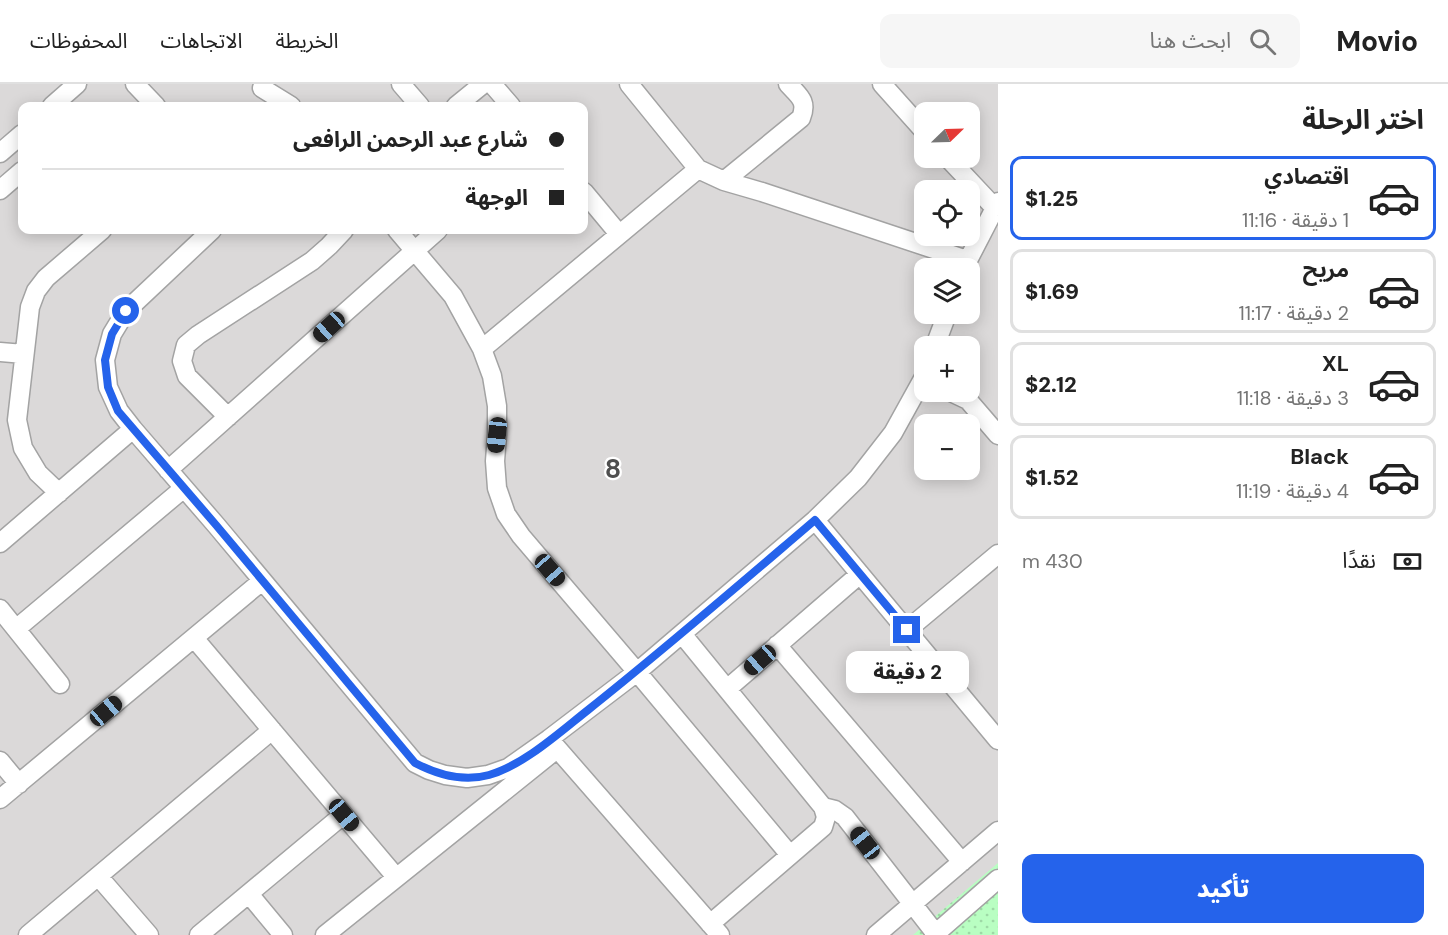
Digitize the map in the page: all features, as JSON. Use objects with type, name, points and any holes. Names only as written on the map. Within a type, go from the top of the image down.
[{"type":"street","points":[[57,102],[77,84]]},
{"type":"street","points":[[135,84],[152,102]]},
{"type":"street","points":[[401,84],[417,102]]},
{"type":"street","points":[[461,102],[483,84]]},
{"type":"street","points":[[492,84],[508,102]]},
{"type":"street","points":[[629,84],[698,168],[724,181],[762,192],[949,258]]},
{"type":"street","points":[[724,181],[801,118],[804,104],[788,84]]},
{"type":"street","points":[[882,84],[914,120]]},
{"type":"street","points":[[260,86],[263,102]]},
{"type":"street","points":[[260,86],[285,102]]},
{"type":"street","points":[[0,153],[18,137]]},
{"type":"street","points":[[482,349],[698,168]]},
{"type":"street","points":[[958,168],[996,205],[969,258]]},
{"type":"street","points":[[0,190],[18,174]]},
{"type":"street","points":[[588,197],[619,234]]},
{"type":"street","points":[[59,493],[38,473],[23,448],[17,420],[30,307],[36,291],[46,278],[97,234]]},
{"type":"street","points":[[208,234],[126,311],[112,334],[105,360],[108,387],[118,411],[415,763],[445,776],[467,778],[488,775],[508,768],[553,744]]},
{"type":"street","points":[[228,417],[187,376],[182,361],[186,345],[312,261],[340,234]]},
{"type":"street","points":[[400,234],[453,296],[482,349],[492,376],[497,406],[495,461],[497,488],[506,514],[521,536],[790,855]]},
{"type":"street","points":[[168,470],[433,234]]},
{"type":"street","points":[[0,352],[24,354]]},
{"type":"street","points":[[325,935],[815,520],[858,478],[893,433],[914,396]]},
{"type":"street","points":[[970,402],[998,435]]},
{"type":"street","points":[[0,543],[133,429]]},
{"type":"street","points":[[16,629],[184,488]]},
{"type":"street","points":[[815,520],[907,630],[994,728]]},
{"type":"street","points":[[907,630],[998,554]]},
{"type":"street","points":[[727,689],[860,574]]},
{"type":"street","points":[[0,799],[262,581]]},
{"type":"street","points":[[0,609],[60,684]]},
{"type":"street","points":[[553,744],[715,929],[790,855],[823,827],[826,817],[823,807],[682,634]]},
{"type":"street","points":[[194,638],[396,877]]},
{"type":"street","points":[[777,645],[962,862]]},
{"type":"street","points":[[28,935],[272,730]]},
{"type":"street","points":[[0,761],[19,784]]},
{"type":"street","points":[[823,807],[835,810],[845,817],[935,934],[998,879]]},
{"type":"street","points":[[199,935],[344,815]]},
{"type":"street","points":[[876,935],[998,831]]},
{"type":"street","points":[[98,876],[149,935]]},
{"type":"street","points":[[249,894],[283,935]]},
{"type":"shaded area","points":[[0,84],[998,84],[998,935],[0,935]]},
{"type":"green space","points":[[998,863],[998,935],[913,935]]},
{"type":"district","name":"8","points":[[613,469]]},
{"type":"route","points":[[126,311],[112,334],[105,360],[108,387],[118,411],[415,763],[429,770],[445,776],[467,778],[488,775],[508,768],[529,755],[637,672],[815,520],[907,630]]}]
